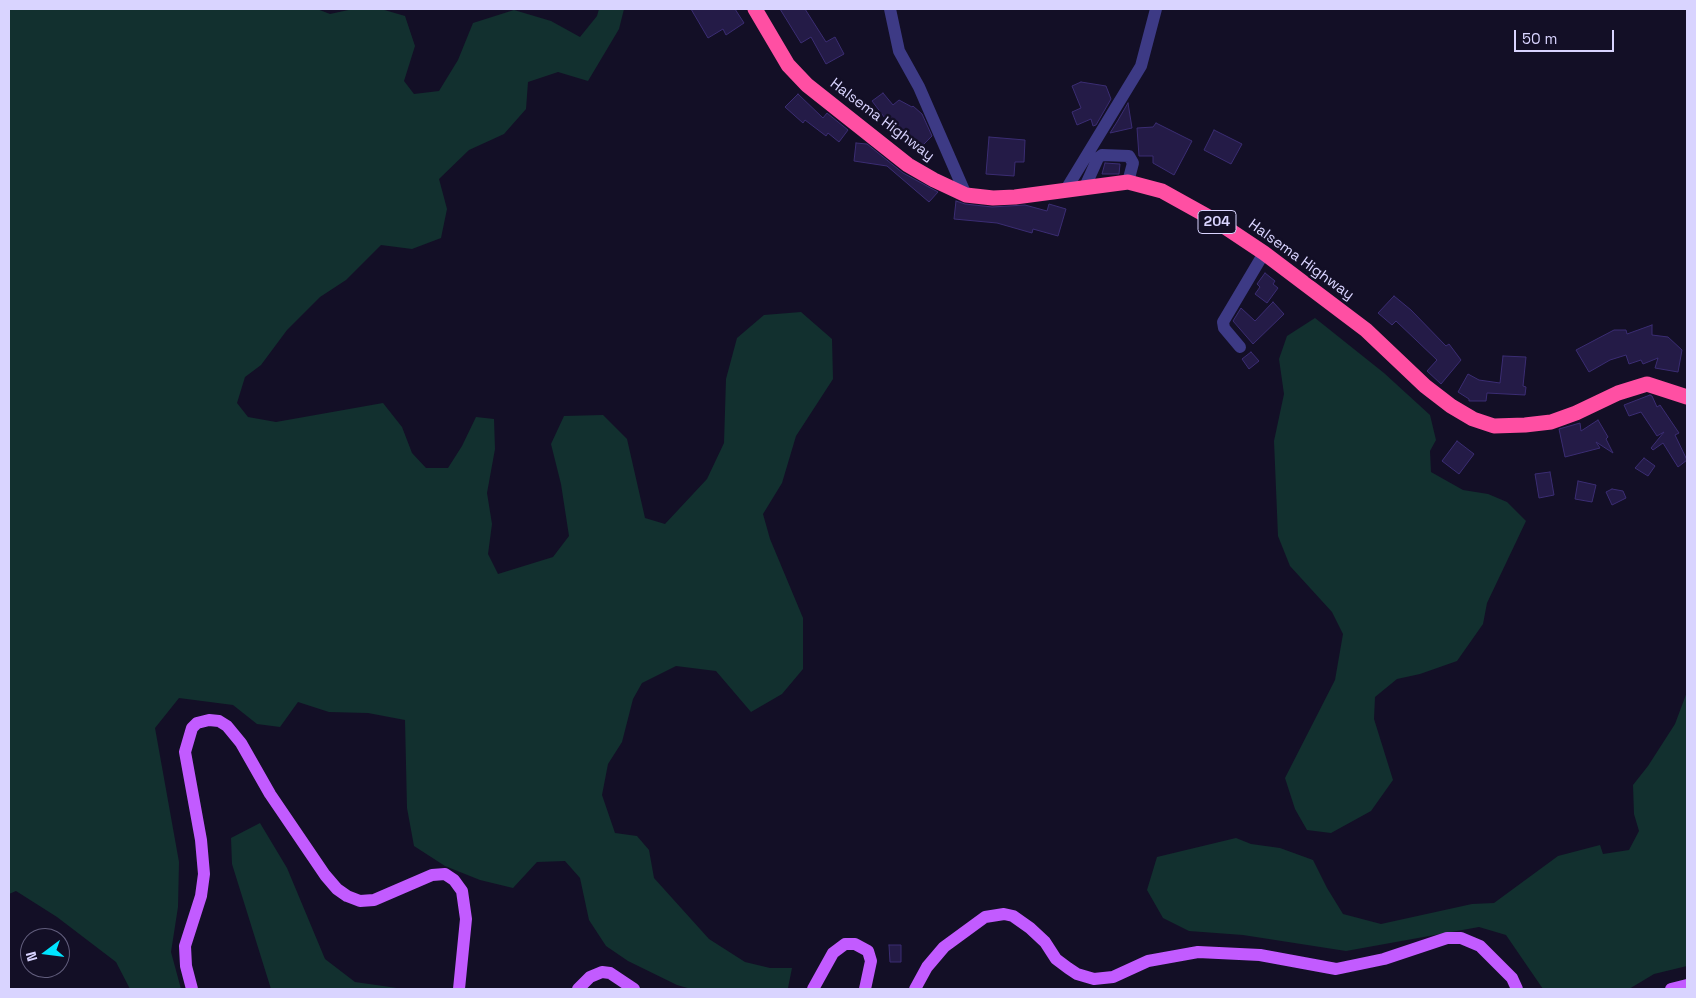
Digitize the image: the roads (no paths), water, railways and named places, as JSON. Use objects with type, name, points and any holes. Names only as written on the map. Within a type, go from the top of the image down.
[{"type":"highway","name":"Halsema Highway","points":[[755,9],[788,65],[807,85],[908,165],[934,180],[966,195],[993,198],[1065,191],[1128,182],[1162,191],[1216,221],[1264,253],[1366,330],[1425,386],[1451,406],[1473,419],[1494,426],[1551,422],[1576,413],[1618,393],[1647,384],[1687,397]]},
{"type":"main road","points":[[192,989],[186,966],[185,946],[201,896],[204,874],[201,840],[185,752],[192,728],[197,723],[209,720],[219,721],[227,726],[241,743],[270,794],[337,890],[360,901],[374,900],[432,875],[445,874],[454,880],[462,891],[466,918],[459,989]]},
{"type":"main road","points":[[915,989],[927,967],[944,947],[985,917],[1004,914],[1013,916],[1030,928],[1045,942],[1056,959],[1068,968],[1077,974],[1094,979],[1113,977],[1148,961],[1198,952],[1260,955],[1336,969],[1384,959],[1447,938],[1461,938],[1480,946],[1512,978],[1517,989]]},
{"type":"main road","points":[[813,989],[833,953],[845,944],[854,944],[868,952],[871,960],[865,989]]},
{"type":"main road","points":[[578,989],[596,972],[602,972],[610,973],[634,989]]},
{"type":"main road","points":[[1672,989],[1687,986]]},
{"type":"street","points":[[890,9],[899,51],[919,87],[966,195]]},
{"type":"street","points":[[1065,191],[1141,66],[1156,9]]},
{"type":"street","points":[[1084,188],[1098,158],[1102,155],[1130,156],[1132,163],[1128,182]]},
{"type":"street","points":[[1240,347],[1224,328],[1223,322],[1264,253]]}]
